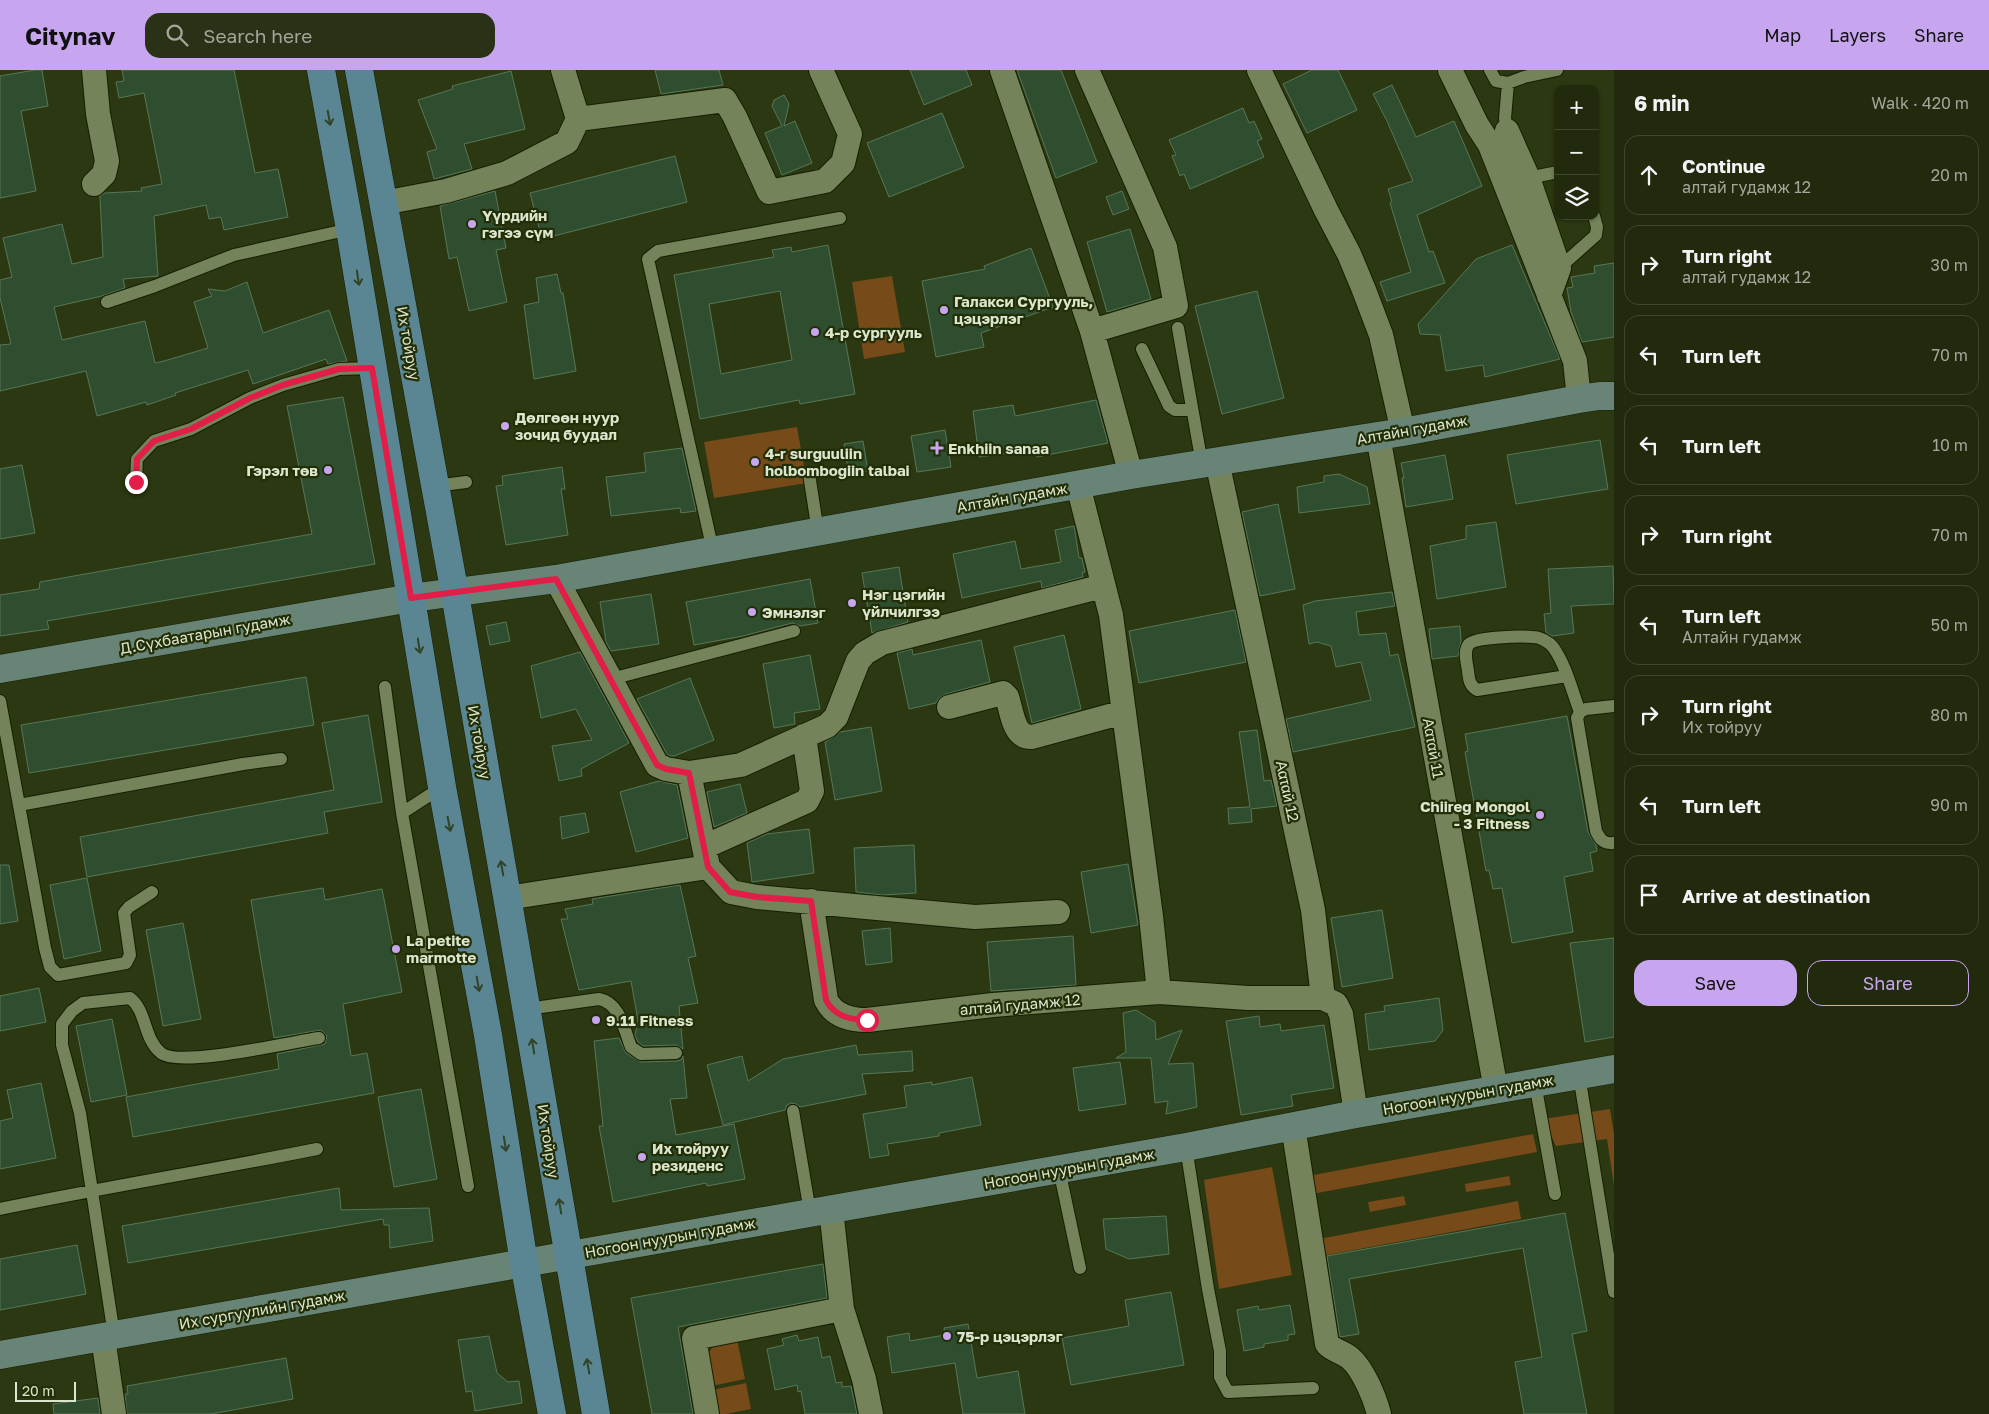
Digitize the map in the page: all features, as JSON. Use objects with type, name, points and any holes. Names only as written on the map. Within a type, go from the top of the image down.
[{"type":"main road","points":[[321,70],[350,229],[442,787],[486,1026],[524,1263],[552,1414]]},
{"type":"main road","name":"Их тойруу","points":[[359,70],[455,594],[596,1414]]},
{"type":"main road","name":"Алтайн гудамж","points":[[411,598],[455,594],[556,579],[1131,475],[1390,434],[1579,399],[1614,396]]},
{"type":"main road","name":"Д.Сүхбаатарын гудамж","points":[[0,669],[411,598]]},
{"type":"main road","name":"Ногоон нуурын гудамж","points":[[524,1263],[1059,1170],[1356,1114],[1614,1069]]},
{"type":"main road","name":"Их сургуулийн гудамж","points":[[0,1355],[524,1263]]},
{"type":"street","points":[[94,70],[98,114],[107,161],[104,174],[94,184]]},
{"type":"street","points":[[383,203],[446,191],[506,173],[567,142],[578,119],[563,70]]},
{"type":"street","points":[[578,119],[725,100],[735,117],[769,192],[825,181],[843,163],[850,134],[821,70]]},
{"type":"street","points":[[1002,70],[1092,331],[1131,475]]},
{"type":"street","points":[[1087,70],[1165,247],[1176,306],[1092,331]]},
{"type":"street","name":"Ααταй 11","points":[[1259,70],[1349,254],[1381,335],[1390,434],[1496,1090]]},
{"type":"street","points":[[1450,70],[1477,125],[1499,138],[1528,178],[1559,268],[1550,296]]},
{"type":"street","points":[[1499,138],[1550,296],[1575,361],[1579,399]]},
{"type":"street","name":"Ααταй 12","points":[[1209,462],[1313,910],[1323,998]]},
{"type":"street","points":[[1078,485],[1110,615],[1151,916],[1159,992]]},
{"type":"street","points":[[556,579],[657,765],[666,769],[689,773],[740,765],[827,726],[836,717],[858,661],[865,653],[882,643],[1102,586]]},
{"type":"street","points":[[949,707],[1003,693],[1007,697],[1018,732],[1024,737],[1032,737],[1124,712]]},
{"type":"street","points":[[507,898],[706,857],[807,801],[812,791],[804,736]]},
{"type":"street","points":[[689,773],[706,857],[730,892],[757,897],[975,917],[1058,912]]},
{"type":"street","name":"алтай гудамж 12","points":[[811,901],[826,1000],[834,1012],[852,1019],[867,1020],[993,1005],[1159,992],[1248,998],[1323,998]]},
{"type":"street","points":[[1323,998],[1336,1004],[1341,1014],[1356,1114]]},
{"type":"street","points":[[1293,1126],[1327,1344],[1333,1350],[1350,1358],[1362,1373],[1378,1414]]},
{"type":"street","points":[[820,1211],[842,1309],[864,1379],[871,1414]]},
{"type":"street","points":[[707,1414],[694,1338],[842,1309]]},
{"type":"street","points":[[109,1336],[114,1414]]},
{"type":"lane","points":[[1490,70],[1496,81],[1508,83],[1524,77],[1558,70]]},
{"type":"lane","points":[[1499,138],[1506,118],[1508,83]]},
{"type":"lane","points":[[1528,178],[1554,173]]},
{"type":"lane","points":[[713,551],[648,259],[658,251],[840,218]]},
{"type":"lane","points":[[1559,268],[1596,235],[1595,220]]},
{"type":"lane","points":[[107,302],[155,286],[234,255],[350,229]]},
{"type":"lane","points":[[1178,328],[1192,410],[1209,462]]},
{"type":"lane","points":[[1142,349],[1169,406],[1175,410],[1192,410]]},
{"type":"lane","points":[[136,482],[137,459],[154,441],[191,429],[250,398],[283,385],[339,369],[372,368]]},
{"type":"lane","points":[[809,474],[818,532]]},
{"type":"lane","points":[[435,486],[466,482]]},
{"type":"lane","points":[[611,679],[794,631]]},
{"type":"lane","points":[[1567,676],[1477,690],[1472,687],[1469,681],[1465,651],[1469,644],[1478,639],[1535,636],[1546,641],[1553,647],[1567,676],[1580,712]]},
{"type":"lane","points":[[385,687],[402,813],[468,1186]]},
{"type":"lane","points":[[0,702],[44,948],[50,967],[58,975],[126,963],[130,955],[124,913],[129,907],[152,892]]},
{"type":"lane","points":[[1614,706],[1586,709],[1580,712],[1577,718],[1596,831],[1599,839],[1607,844],[1614,843]]},
{"type":"lane","points":[[19,805],[243,764],[281,759]]},
{"type":"lane","points":[[402,813],[442,787]]},
{"type":"lane","points":[[109,1336],[93,1190],[80,1113],[62,1046],[62,1024],[72,1011],[84,1003],[130,998],[138,1004],[146,1032],[153,1044],[167,1057],[191,1058],[318,1038]]},
{"type":"lane","points":[[527,1009],[599,999],[608,1001],[616,1008],[631,1047],[636,1052],[641,1054],[676,1053]]},
{"type":"lane","points":[[1579,1075],[1614,1292]]},
{"type":"lane","points":[[1535,1083],[1555,1194]]},
{"type":"lane","points":[[793,1111],[820,1211]]},
{"type":"lane","points":[[1186,1147],[1220,1351],[1220,1377],[1228,1392],[1312,1388]]},
{"type":"lane","points":[[0,1209],[93,1190],[225,1168],[317,1149]]},
{"type":"lane","points":[[1059,1170],[1080,1268]]},
{"type":"shaded area","points":[[892,276],[905,352],[864,359],[852,282]]},
{"type":"shaded area","name":"4-r surguuliin holbombogiin talbai","points":[[797,427],[807,483],[714,498],[704,442]]},
{"type":"shaded area","points":[[1610,1109],[1614,1134],[1614,1186],[1607,1139],[1556,1146],[1543,1119]]},
{"type":"shaded area","points":[[1533,1134],[1537,1152],[1312,1194],[1308,1176]]},
{"type":"shaded area","points":[[1272,1167],[1292,1275],[1219,1289],[1204,1180]]},
{"type":"shaded area","points":[[1509,1176],[1511,1185],[1466,1192],[1465,1184]]},
{"type":"shaded area","points":[[1404,1196],[1406,1205],[1370,1212],[1368,1202]]},
{"type":"shaded area","points":[[1518,1201],[1521,1219],[1322,1256],[1319,1239]]},
{"type":"shaded area","points":[[737,1339],[745,1379],[712,1386],[708,1365],[711,1350],[714,1346]]},
{"type":"shaded area","points":[[746,1383],[751,1409],[716,1414],[712,1390]]},
{"type":"building","points":[[42,70],[48,106],[21,111],[36,191],[0,198],[0,76]]},
{"type":"building","points":[[122,70],[234,70],[255,173],[278,169],[288,217],[224,230],[221,217],[209,219],[206,205],[154,216],[158,276],[123,279],[125,288],[102,296],[54,307],[62,340],[145,321],[155,363],[208,348],[194,302],[212,296],[208,289],[225,291],[247,282],[263,333],[329,310],[347,361],[328,364],[326,359],[253,384],[248,370],[175,393],[176,395],[147,405],[146,402],[97,416],[86,371],[0,391],[0,345],[11,344],[0,298],[0,280],[12,277],[3,238],[62,224],[72,264],[103,257],[100,196],[105,193],[142,191],[141,188],[162,184],[144,93],[119,98],[116,82],[124,81]]},
{"type":"building","points":[[655,70],[719,70],[723,85],[661,94]]},
{"type":"building","points":[[910,70],[966,70],[972,85],[924,105]]},
{"type":"building","points":[[1017,70],[1061,70],[1097,162],[1056,178]]},
{"type":"building","points":[[1312,70],[1338,70],[1357,110],[1307,133],[1283,84]]},
{"type":"building","points":[[511,71],[525,129],[464,144],[472,169],[434,179],[427,152],[437,149],[418,100],[453,89],[452,86]]},
{"type":"building","points":[[1392,85],[1416,137],[1454,121],[1482,186],[1417,215],[1429,252],[1433,251],[1445,283],[1387,301],[1380,282],[1411,272],[1390,203],[1392,202],[1388,189],[1413,181],[1373,94]]},
{"type":"building","points":[[784,95],[789,104],[784,126],[795,121],[812,163],[782,175],[765,133],[782,126],[772,106],[774,100]]},
{"type":"building","points":[[1243,108],[1249,123],[1254,121],[1262,139],[1257,141],[1264,157],[1190,189],[1184,174],[1180,176],[1172,156],[1176,155],[1169,140]]},
{"type":"building","points":[[942,113],[964,167],[889,197],[867,143]]},
{"type":"building","points":[[675,156],[687,202],[542,239],[530,193]]},
{"type":"building","points":[[495,191],[506,248],[496,250],[507,302],[469,311],[457,257],[449,259],[440,206]]},
{"type":"building","points":[[1122,191],[1129,209],[1113,215],[1106,197]]},
{"type":"building","points":[[1130,229],[1151,299],[1107,312],[1087,242]]},
{"type":"building","name":"4-р сургууль","points":[[828,245],[855,394],[800,404],[799,400],[700,419],[674,275],[774,257],[772,250],[791,247],[792,252]],"holes":[[[780,291],[792,360],[721,374],[709,304]]]},
{"type":"building","points":[[1512,245],[1560,359],[1485,377],[1483,365],[1446,371],[1440,335],[1420,334],[1418,324],[1476,259]]},
{"type":"building","points":[[1031,248],[1053,307],[981,333],[984,347],[936,357],[922,281],[985,269],[984,266]]},
{"type":"building","points":[[1614,263],[1614,337],[1582,342],[1571,312],[1567,288],[1573,287],[1571,277],[1595,273],[1594,266]]},
{"type":"building","points":[[557,274],[561,293],[563,293],[576,371],[534,379],[524,305],[539,302],[536,278]]},
{"type":"building","points":[[1257,291],[1284,398],[1222,414],[1195,306]]},
{"type":"building","name":"Гэрэл төв","points":[[343,397],[375,564],[47,621],[49,629],[0,636],[0,595],[39,589],[40,582],[312,534],[287,406]]},
{"type":"building","points":[[1096,400],[1108,443],[1037,457],[1036,450],[979,457],[973,411],[1013,405],[1015,416]]},
{"type":"building","points":[[945,430],[951,467],[917,472],[911,436]]},
{"type":"building","points":[[1600,440],[1608,489],[1516,504],[1507,455]]},
{"type":"building","points":[[863,441],[868,471],[849,474],[844,444]]},
{"type":"building","points":[[682,448],[696,511],[681,513],[680,508],[611,516],[606,477],[646,472],[644,453]]},
{"type":"building","points":[[1445,455],[1453,499],[1406,507],[1401,463]]},
{"type":"building","points":[[22,465],[35,533],[0,539],[0,469]]},
{"type":"building","points":[[562,467],[565,489],[561,489],[568,535],[506,545],[496,486],[503,485],[502,476]]},
{"type":"building","points":[[1339,474],[1367,487],[1370,504],[1299,513],[1297,487],[1324,482],[1324,476]]},
{"type":"building","points":[[1278,504],[1295,589],[1260,596],[1242,512]]},
{"type":"building","points":[[1496,522],[1506,587],[1437,599],[1430,546],[1466,539],[1466,526]]},
{"type":"building","points":[[1074,526],[1079,558],[1082,558],[1085,572],[1082,573],[1083,577],[1042,588],[1041,581],[962,598],[953,554],[1015,541],[1021,569],[1061,562],[1055,530]]},
{"type":"building","points":[[1613,566],[1614,604],[1571,606],[1574,633],[1552,636],[1546,632],[1544,614],[1551,613],[1548,569]]},
{"type":"building","points":[[899,567],[908,622],[872,633],[862,573]]},
{"type":"building","name":"Эмнэлэг","points":[[810,579],[818,623],[800,626],[792,623],[743,636],[694,645],[686,602]]},
{"type":"building","points":[[1392,592],[1395,606],[1356,612],[1359,635],[1386,633],[1390,656],[1398,654],[1415,727],[1293,752],[1286,719],[1371,700],[1361,662],[1336,667],[1331,646],[1317,642],[1309,644],[1303,605],[1315,601]]},
{"type":"building","points":[[651,594],[659,644],[611,651],[606,642],[600,602]]},
{"type":"building","points":[[1235,610],[1246,662],[1139,683],[1129,631]]},
{"type":"building","points":[[506,622],[510,641],[490,645],[486,626]]},
{"type":"building","points":[[1460,626],[1461,641],[1458,656],[1432,659],[1429,629]]},
{"type":"building","points":[[1064,635],[1081,709],[1032,723],[1014,647]]},
{"type":"building","points":[[981,640],[990,682],[946,694],[939,698],[936,703],[909,709],[897,653],[912,649],[913,655]]},
{"type":"building","points":[[580,652],[629,743],[581,769],[582,776],[559,781],[552,746],[592,740],[576,709],[541,718],[531,666]]},
{"type":"building","points":[[810,655],[820,709],[794,713],[795,724],[774,728],[763,664]]},
{"type":"building","points":[[306,677],[314,725],[29,773],[21,725]]},
{"type":"building","points":[[690,678],[714,740],[670,756],[667,754],[637,699]]},
{"type":"building","points":[[368,715],[382,802],[324,812],[328,833],[87,877],[80,837],[334,790],[322,723]]},
{"type":"building","points":[[1567,716],[1588,832],[1596,845],[1597,851],[1590,853],[1593,871],[1564,877],[1573,932],[1512,943],[1502,888],[1493,889],[1489,870],[1486,871],[1465,752],[1468,751],[1465,734]]},
{"type":"building","points":[[871,727],[882,791],[835,800],[825,742],[840,732]]},
{"type":"building","points":[[1257,730],[1264,781],[1271,780],[1277,806],[1251,809],[1252,822],[1229,824],[1228,808],[1250,807],[1239,732]]},
{"type":"building","points":[[659,781],[677,785],[688,838],[636,852],[620,792]]},
{"type":"building","points":[[740,784],[747,813],[714,827],[707,792]]},
{"type":"building","points":[[585,813],[589,832],[562,839],[560,817]]},
{"type":"building","points":[[809,829],[814,873],[752,882],[747,843],[767,834]]},
{"type":"building","points":[[914,845],[916,893],[882,895],[856,892],[854,848]]},
{"type":"building","points":[[1128,864],[1138,925],[1091,933],[1081,872]]},
{"type":"building","points":[[0,865],[9,865],[18,921],[0,924]]},
{"type":"building","points":[[87,878],[101,951],[64,959],[50,885]]},
{"type":"building","points":[[680,885],[696,956],[688,958],[698,1003],[679,1006],[683,1049],[676,1045],[643,1046],[638,1042],[635,1035],[638,1021],[631,981],[579,990],[561,919],[568,919],[565,909],[593,904],[592,899]]},
{"type":"building","points":[[323,888],[325,900],[382,889],[402,992],[343,1004],[351,1056],[367,1053],[374,1093],[133,1137],[126,1097],[279,1069],[277,1054],[325,1044],[327,1036],[321,1030],[274,1038],[251,900]]},
{"type":"building","points":[[1382,910],[1393,978],[1342,987],[1331,918]]},
{"type":"building","points":[[183,923],[201,1019],[163,1026],[146,930]]},
{"type":"building","points":[[890,928],[892,962],[866,965],[862,931]]},
{"type":"building","points":[[1073,936],[1076,985],[991,991],[987,942]]},
{"type":"building","points":[[1614,938],[1614,1037],[1585,1042],[1570,943]]},
{"type":"building","points":[[39,988],[46,1022],[0,1031],[0,996]]},
{"type":"building","points":[[1439,998],[1443,1030],[1435,1041],[1369,1050],[1365,1014],[1385,1011],[1384,1006]]},
{"type":"building","points":[[1136,1010],[1155,1022],[1156,1040],[1182,1030],[1168,1064],[1193,1063],[1197,1107],[1166,1114],[1168,1101],[1155,1103],[1151,1058],[1116,1058],[1126,1052],[1123,1013]]},
{"type":"building","points":[[1259,1016],[1260,1027],[1280,1024],[1281,1031],[1324,1025],[1334,1088],[1291,1095],[1293,1106],[1241,1115],[1226,1021]]},
{"type":"building","points":[[112,1019],[127,1095],[91,1102],[76,1026]]},
{"type":"building","points":[[619,1038],[626,1053],[641,1062],[676,1061],[681,1060],[683,1056],[687,1098],[670,1099],[676,1135],[734,1124],[745,1179],[707,1186],[706,1183],[613,1202],[599,1126],[603,1126],[594,1041]]},
{"type":"building","points":[[856,1045],[858,1055],[912,1051],[913,1071],[862,1074],[866,1094],[800,1107],[791,1103],[787,1105],[785,1110],[723,1125],[707,1065],[742,1056],[748,1081],[783,1059]]},
{"type":"building","points":[[1120,1062],[1126,1104],[1079,1111],[1073,1068]]},
{"type":"building","points":[[972,1077],[981,1125],[939,1133],[939,1136],[887,1144],[889,1155],[870,1158],[863,1114],[907,1107],[904,1086],[932,1082],[932,1085]]},
{"type":"building","points":[[41,1083],[56,1158],[0,1169],[0,1121],[13,1118],[7,1090]]},
{"type":"building","points":[[421,1089],[437,1179],[394,1187],[378,1097]]},
{"type":"building","points":[[339,1188],[341,1210],[429,1208],[433,1241],[390,1248],[389,1225],[384,1225],[383,1219],[128,1263],[122,1226]]},
{"type":"building","points":[[1565,1213],[1587,1331],[1572,1334],[1587,1414],[1524,1414],[1515,1362],[1542,1357],[1523,1248],[1349,1279],[1359,1334],[1340,1337],[1327,1256]]},
{"type":"building","points":[[1166,1216],[1169,1254],[1129,1259],[1106,1249],[1103,1219]]},
{"type":"building","points":[[77,1245],[86,1294],[0,1310],[0,1259]]},
{"type":"building","points":[[823,1264],[827,1298],[678,1327],[693,1414],[652,1414],[631,1298]]},
{"type":"building","points":[[1171,1292],[1184,1365],[1071,1385],[1062,1338],[1129,1326],[1125,1300]]},
{"type":"building","points":[[1290,1305],[1295,1334],[1288,1335],[1288,1340],[1264,1344],[1264,1347],[1244,1351],[1237,1310],[1258,1306],[1259,1310]]},
{"type":"building","points":[[968,1324],[977,1378],[1018,1371],[1025,1414],[963,1414],[955,1363],[892,1373],[887,1337],[909,1333],[910,1341],[945,1335],[944,1328]]},
{"type":"building","points":[[797,1335],[799,1341],[818,1337],[822,1358],[830,1356],[836,1383],[842,1382],[842,1387],[851,1386],[857,1414],[805,1414],[801,1391],[798,1392],[797,1385],[775,1390],[767,1349],[784,1345],[782,1339]]},
{"type":"building","points":[[489,1336],[497,1373],[508,1382],[519,1381],[522,1403],[475,1411],[472,1391],[466,1392],[458,1340]]},
{"type":"building","points":[[286,1358],[293,1399],[211,1414],[127,1414],[125,1394],[128,1394],[127,1386]]},
{"type":"building","points":[[98,1398],[100,1414],[54,1414],[53,1404]]},
{"type":"place","name":"Үүрдийн гэгээ сүм","points":[[472,224]]},
{"type":"place","name":"Галакси Сургууль, цэцэрлэг","points":[[944,310]]},
{"type":"place","name":"4-р сургууль","points":[[815,332]]},
{"type":"place","name":"Дөлгөөн нуур зочид буудал","points":[[505,426]]},
{"type":"place","name":"Enkhiin sanaa","points":[[937,448]]},
{"type":"place","name":"4-r surguuliin holbombogiin talbai","points":[[755,462]]},
{"type":"place","name":"Гэрэл төв","points":[[328,470]]},
{"type":"place","name":"Нэг цэгийн үйлчилгээ","points":[[852,603]]},
{"type":"place","name":"Эмнэлэг","points":[[752,612]]},
{"type":"place","name":"Chiireg Mongol - 3 Fitness","points":[[1540,815]]},
{"type":"place","name":"La petite marmotte","points":[[396,949]]},
{"type":"place","name":"9.11 Fitness","points":[[596,1020]]},
{"type":"place","name":"Их тойруу резиденс","points":[[642,1157]]},
{"type":"place","name":"75-р цэцэрлэг","points":[[947,1336]]},
{"type":"route","points":[[136,482],[137,459],[154,441],[191,429],[250,398],[283,385],[339,369],[372,368],[411,598],[455,594],[556,579],[657,765],[666,769],[689,773],[708,867],[730,892],[757,897],[811,901],[826,1000],[829,1007],[834,1012],[843,1016],[867,1020]]}]
